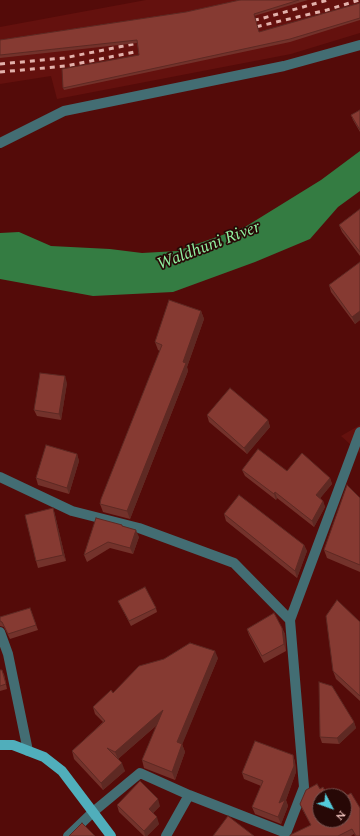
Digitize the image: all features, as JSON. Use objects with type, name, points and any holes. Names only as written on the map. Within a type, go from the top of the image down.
[{"type":"main road","points":[[0,745],[13,745],[44,757],[62,771],[111,836]]},
{"type":"street","points":[[0,143],[64,111],[284,66],[360,45]]},
{"type":"street","points":[[68,836],[92,812],[140,773],[189,795],[286,834],[304,787],[290,620],[360,432]]},
{"type":"street","points":[[0,477],[72,511],[139,528],[234,563],[290,620]]},
{"type":"street","points":[[0,632],[8,654],[28,751]]},
{"type":"street","points":[[166,836],[189,795]]},
{"type":"shaded area","points":[[146,0],[360,0],[360,33],[291,54],[57,99],[51,76],[0,84],[0,27]]},
{"type":"shaded area","points":[[360,425],[360,453],[341,436]]},
{"type":"water","name":"Waldhuni River","points":[[360,151],[360,191],[338,207],[310,239],[255,262],[173,292],[93,296],[0,279],[0,233],[19,232],[51,246],[110,249],[142,253],[177,251],[245,227],[321,180]]},
{"type":"building","points":[[240,0],[299,0],[254,14],[259,32],[360,3],[360,18],[290,39],[63,88],[62,69],[139,55],[137,40],[0,55],[0,40],[186,12]]},
{"type":"building","points":[[360,110],[360,130],[351,115]]},
{"type":"building","points":[[360,209],[360,252],[339,225]]},
{"type":"building","points":[[360,262],[360,311],[352,317],[329,285]]},
{"type":"building","points":[[169,300],[201,311],[183,362],[186,363],[127,511],[100,504],[162,345],[155,342]]},
{"type":"building","points":[[40,373],[65,376],[59,414],[34,410]]},
{"type":"building","points":[[230,388],[268,420],[244,448],[207,415]]},
{"type":"building","points":[[46,445],[77,454],[67,488],[36,478]]},
{"type":"building","points":[[258,449],[287,471],[302,453],[330,478],[316,495],[323,501],[312,521],[275,492],[274,494],[242,470]]},
{"type":"building","points":[[347,485],[360,498],[360,565],[324,550]]},
{"type":"building","points":[[239,495],[304,545],[295,571],[224,514]]},
{"type":"building","points":[[53,508],[63,555],[36,561],[25,515]]},
{"type":"building","points":[[96,518],[136,530],[130,548],[108,542],[84,555]]},
{"type":"building","points":[[145,587],[156,608],[129,621],[118,601]]},
{"type":"building","points":[[337,600],[360,622],[360,696],[333,671],[326,616]]},
{"type":"building","points":[[30,608],[36,625],[8,634],[0,621],[0,617]]},
{"type":"building","points":[[274,613],[282,628],[284,644],[262,656],[247,629]]},
{"type":"building","points":[[190,643],[215,651],[177,742],[182,744],[172,772],[142,760],[163,710],[115,752],[107,748],[122,763],[101,783],[72,751],[105,721],[93,707],[111,690],[113,693],[139,666],[164,659]]},
{"type":"building","points":[[0,670],[2,670],[6,684],[0,686]]},
{"type":"building","points":[[319,682],[332,686],[354,722],[337,738],[320,737]]},
{"type":"building","points":[[255,741],[293,755],[294,766],[279,803],[285,800],[278,817],[252,807],[263,781],[242,773]]},
{"type":"building","points":[[140,781],[158,799],[149,809],[157,817],[144,831],[117,805]]},
{"type":"building","points":[[317,784],[319,788],[312,788],[312,828],[352,828],[352,795],[360,808],[360,836],[356,836],[352,829],[338,836],[290,836],[311,825],[300,804],[306,790]]},
{"type":"building","points":[[228,816],[254,836],[213,836]]},
{"type":"building","points":[[82,823],[95,836],[69,836]]},
{"type":"railway","points":[[244,22],[328,0]]},
{"type":"railway","points":[[247,29],[327,10],[359,0]]},
{"type":"railway","points":[[0,64],[64,58],[148,41]]},
{"type":"railway","points":[[0,72],[66,66],[149,49]]}]
